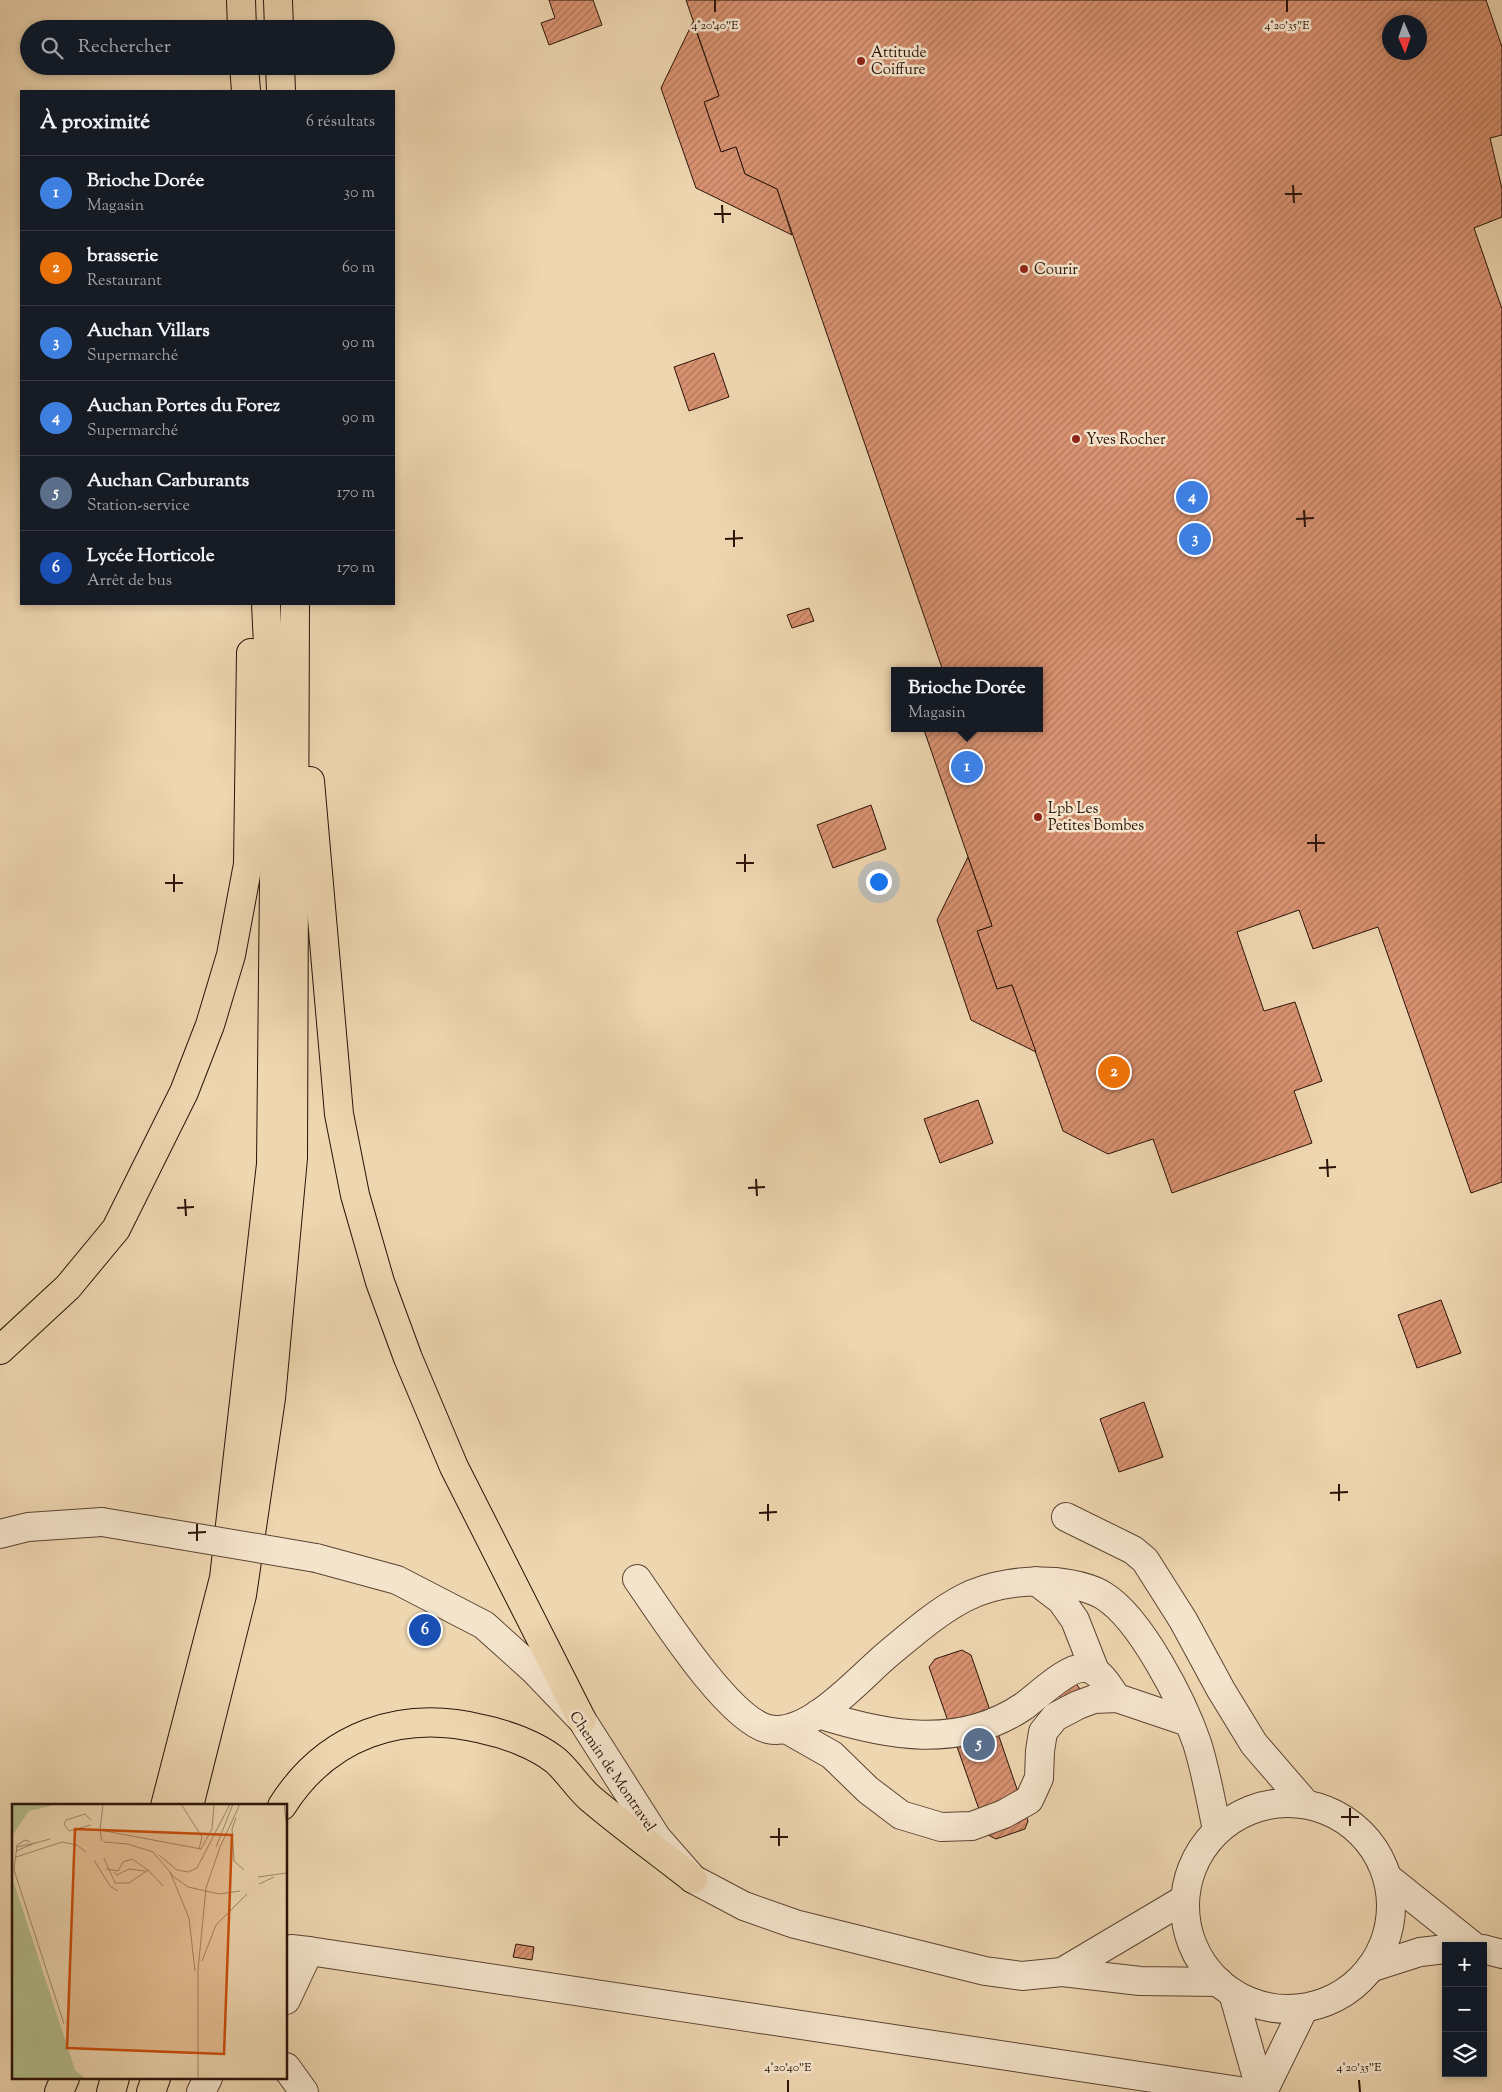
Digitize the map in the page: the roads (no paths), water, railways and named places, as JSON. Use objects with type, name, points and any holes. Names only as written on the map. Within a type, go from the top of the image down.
[{"type":"main road","points":[[278,0],[279,20]]},
{"type":"main road","points":[[241,90],[242,75]]},
{"type":"main road","points":[[244,75],[246,90]]},
{"type":"main road","points":[[280,75],[281,90]]},
{"type":"main road","points":[[0,1350],[68,1287],[116,1229],[184,1092],[210,1025],[231,955],[248,864],[252,605]]},
{"type":"main road","points":[[166,1804],[224,1578],[270,1164],[275,788],[266,605]]},
{"type":"main road","points":[[295,605],[339,1114],[355,1195],[380,1282],[408,1358],[454,1467],[499,1552],[545,1649],[582,1720]]},
{"type":"main road","points":[[190,1804],[242,1595],[271,1398],[293,1158],[295,605]]},
{"type":"main road","points":[[283,1804],[291,1791],[318,1761],[355,1738],[407,1722],[460,1724],[507,1735],[554,1760],[590,1798],[693,1879]]},
{"type":"main road","points":[[59,2092],[64,2080]]},
{"type":"main road","points":[[110,2092],[114,2080]]},
{"type":"main road","points":[[150,2092],[155,2080]]},
{"type":"street","points":[[1066,1517],[1133,1550],[1145,1560],[1183,1620],[1221,1690],[1254,1744],[1305,1803]]},
{"type":"street","name":"Chemin de Montravel","points":[[0,1534],[28,1527],[102,1522],[316,1558],[397,1580],[484,1625],[534,1670],[582,1720],[657,1838],[693,1879],[744,1906],[795,1924],[985,1971],[1022,1976],[1062,1972],[1226,1988]]},
{"type":"street","points":[[0,1555],[28,1527]]},
{"type":"street","points":[[637,1579],[670,1627],[730,1704],[752,1720],[768,1728],[788,1730],[832,1755],[868,1790],[901,1815],[941,1827],[972,1826],[1004,1814],[1029,1800],[1039,1778],[1043,1732],[1056,1717],[1094,1699],[1117,1698],[1188,1722]]},
{"type":"street","points":[[788,1730],[818,1714],[848,1691],[887,1655],[964,1598],[1002,1585],[1036,1581],[1074,1584],[1104,1596],[1133,1623],[1158,1660],[1197,1743],[1217,1830]]},
{"type":"street","points":[[1036,1581],[1061,1600],[1075,1620],[1095,1671],[1117,1698]]},
{"type":"street","points":[[818,1714],[869,1729],[902,1735],[935,1735],[968,1731],[1003,1718],[1023,1707],[1073,1670],[1084,1668],[1095,1671]]},
{"type":"street","points":[[1226,1988],[1254,2003],[1277,2008],[1304,2008],[1329,2000],[1352,1987],[1370,1968],[1386,1940],[1392,1910],[1388,1878],[1377,1851],[1358,1828],[1333,1812],[1305,1803],[1273,1803],[1243,1812],[1217,1830],[1201,1850],[1190,1874],[1185,1899],[1187,1926],[1196,1952],[1226,1988],[1262,2092]]},
{"type":"street","points":[[1388,1878],[1468,1942]]},
{"type":"street","name":"Chemin de Montravel","points":[[1062,1972],[1185,1899]]},
{"type":"street","points":[[1370,1968],[1420,1952],[1442,1949]]},
{"type":"street","points":[[1487,1950],[1502,1954]]},
{"type":"street","points":[[288,1992],[298,1952],[1246,2092]]},
{"type":"street","points":[[1262,2092],[1304,2008]]},
{"type":"street","points":[[288,2070],[304,2092]]},
{"type":"street","points":[[201,2092],[207,2080]]},
{"type":"place","name":"Attitude Coiffure","points":[[861,61]]},
{"type":"place","name":"Courir","points":[[1024,269]]},
{"type":"place","name":"Yves Rocher","points":[[1076,439]]},
{"type":"place","name":"Auchan Portes du Forez","points":[[1192,497]]},
{"type":"place","name":"Auchan Villars","points":[[1195,539]]},
{"type":"place","name":"Brioche Dorée","points":[[967,767]]},
{"type":"place","name":"Lpb Les Petites Bombes","points":[[1038,817]]},
{"type":"place","name":"brasserie","points":[[1114,1072]]},
{"type":"place","name":"Lycée Horticole","points":[[425,1630]]},
{"type":"place","name":"Auchan Carburants","points":[[979,1744]]}]
